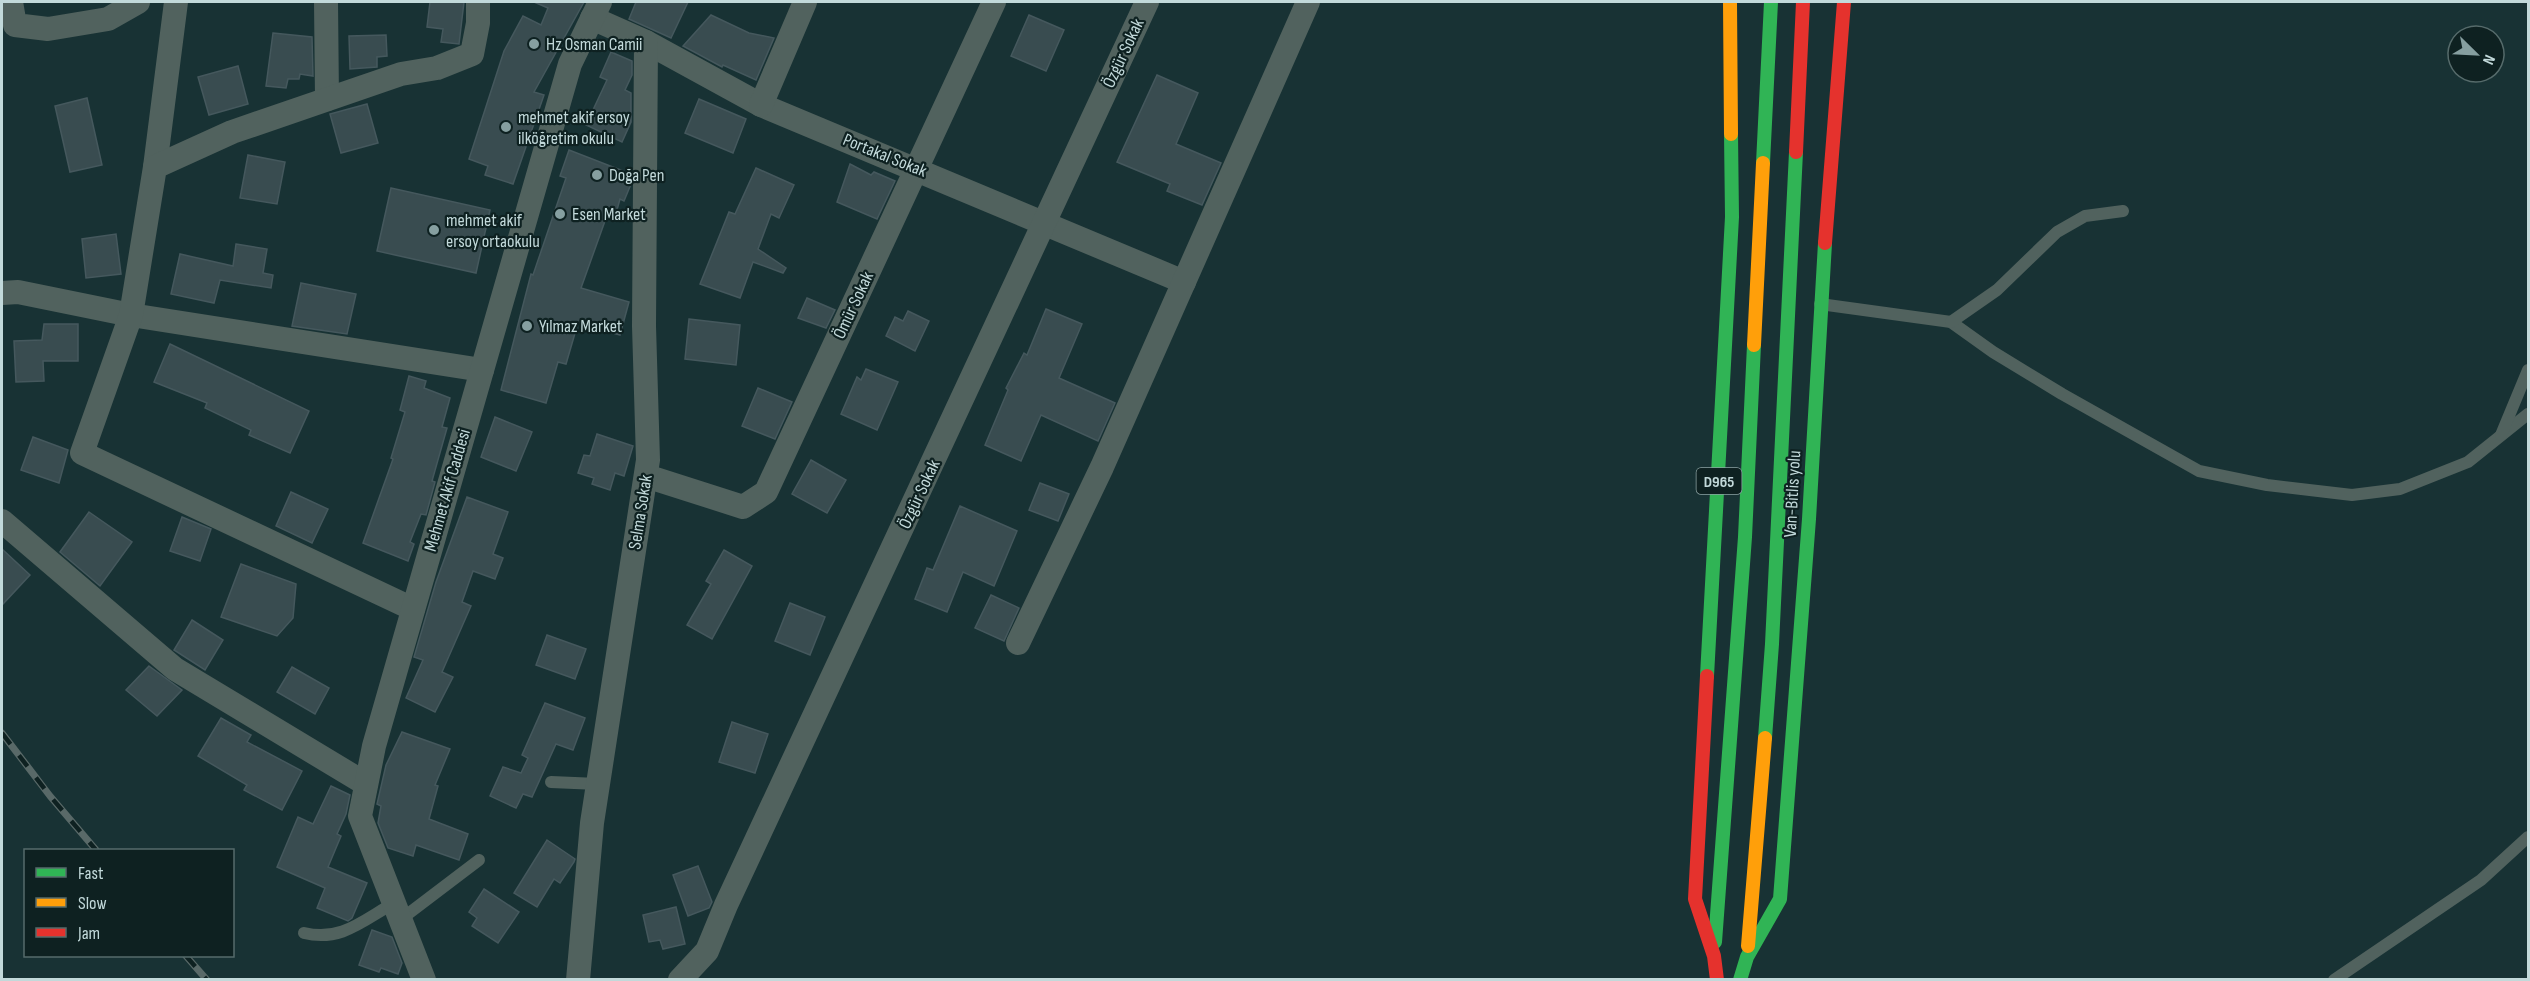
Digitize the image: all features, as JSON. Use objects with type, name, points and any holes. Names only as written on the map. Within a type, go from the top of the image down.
[{"type":"highway","name":"D965","points":[[1717,980],[1714,956],[1695,899],[1731,229],[1730,2]]},
{"type":"highway","points":[[1714,956],[1745,537],[1771,2]]},
{"type":"highway","points":[[1747,957],[1772,644],[1803,2]]},
{"type":"highway","name":"Van-Bitlis yolu","points":[[1740,980],[1747,957],[1780,898],[1808,531],[1820,304],[1844,2]]},
{"type":"street","points":[[10,2],[8,25],[48,29],[108,19],[138,2]]},
{"type":"street","points":[[176,2],[155,167],[131,315],[82,453],[413,609]]},
{"type":"street","points":[[327,2],[327,99]]},
{"type":"street","points":[[155,167],[232,132],[401,74],[437,68],[472,54],[478,23],[478,2]]},
{"type":"street","points":[[761,105],[806,2]]},
{"type":"street","name":"Ömür Sokak","points":[[646,476],[743,507],[766,492],[994,2]]},
{"type":"street","name":"Özgür Sokak","points":[[680,980],[707,951],[726,905],[1147,2]]},
{"type":"street","points":[[1018,643],[1102,467],[1308,2]]},
{"type":"street","name":"Portakal Sokak","points":[[596,10],[646,42],[761,105],[917,168],[1184,282]]},
{"type":"street","name":"Mehmet Akif Caddesi","points":[[424,980],[360,816],[374,746],[570,64],[596,10]]},
{"type":"street","name":"Selma Sokak","points":[[578,980],[592,823],[648,460],[644,326],[646,42]]},
{"type":"street","points":[[2,293],[18,292],[131,315],[482,370]]},
{"type":"street","points":[[2,521],[175,669],[366,784]]},
{"type":"lane","points":[[1951,322],[1997,290],[2057,232],[2085,216],[2123,211]]},
{"type":"lane","points":[[1820,304],[1951,322],[1993,352],[2062,394],[2199,471],[2267,485],[2352,495],[2400,489],[2468,462],[2529,414]]},
{"type":"lane","points":[[2500,438],[2529,370]]},
{"type":"lane","points":[[551,782],[598,784]]},
{"type":"lane","points":[[2334,980],[2481,880],[2529,837]]},
{"type":"lane","points":[[304,933],[318,937],[336,936],[397,911],[479,860]]},
{"type":"building","points":[[430,2],[464,2],[459,44],[441,42],[443,29],[427,27]]},
{"type":"building","points":[[534,2],[584,2],[534,92],[544,95],[513,184],[485,175],[488,166],[469,159],[504,51],[523,16],[541,25],[548,8]]},
{"type":"building","points":[[636,2],[688,2],[671,38],[629,19]]},
{"type":"building","points":[[711,15],[749,33],[774,38],[756,80],[723,65],[722,67],[683,46]]},
{"type":"building","points":[[1029,15],[1064,30],[1046,71],[1011,56]]},
{"type":"building","points":[[273,33],[312,37],[313,76],[300,74],[299,79],[288,79],[286,88],[266,86]]},
{"type":"building","points":[[386,35],[387,56],[377,57],[377,67],[350,69],[349,36]]},
{"type":"building","points":[[611,52],[632,61],[632,75],[625,90],[631,93],[631,122],[622,142],[586,125],[607,80],[600,77]]},
{"type":"building","points":[[238,66],[248,104],[209,115],[198,77]]},
{"type":"building","points":[[1157,75],[1198,93],[1176,144],[1221,163],[1202,205],[1167,191],[1170,184],[1117,162]]},
{"type":"building","points":[[87,98],[102,165],[70,172],[55,106]]},
{"type":"building","points":[[699,99],[746,119],[733,153],[685,133]]},
{"type":"building","points":[[367,104],[378,143],[341,153],[330,114]]},
{"type":"building","points":[[569,150],[631,174],[631,184],[624,201],[620,199],[617,210],[610,207],[581,288],[629,302],[620,335],[578,323],[566,364],[558,362],[546,403],[501,390],[531,274],[533,275],[566,178],[560,176]]},
{"type":"building","points":[[248,155],[285,162],[277,204],[240,198]]},
{"type":"building","points":[[850,164],[871,175],[874,172],[895,181],[877,219],[837,202]]},
{"type":"building","points":[[756,168],[794,185],[779,218],[771,214],[758,249],[786,268],[783,273],[753,262],[740,298],[700,284],[729,212],[735,214]]},
{"type":"building","name":"mehmet akif ersoy ortaokulu","points":[[391,188],[490,210],[476,273],[377,251]]},
{"type":"building","points":[[116,234],[121,274],[86,278],[82,239]]},
{"type":"building","points":[[236,244],[267,249],[263,273],[273,275],[271,288],[220,280],[214,303],[171,294],[180,254],[233,266]]},
{"type":"building","points":[[301,283],[356,294],[347,334],[292,326]]},
{"type":"building","points":[[807,298],[835,310],[826,328],[798,318]]},
{"type":"building","points":[[1046,309],[1082,324],[1059,378],[1115,403],[1098,441],[1041,415],[1021,461],[985,445],[1008,390],[1006,388],[1024,353],[1027,355]]},
{"type":"building","points":[[908,311],[929,321],[915,351],[886,336],[895,317],[903,321]]},
{"type":"building","points":[[689,319],[740,325],[736,365],[685,359]]},
{"type":"building","points":[[44,324],[78,324],[78,361],[43,361],[44,381],[16,382],[14,341],[42,340]]},
{"type":"building","points":[[170,344],[309,411],[290,453],[249,435],[251,430],[205,408],[207,403],[154,382]]},
{"type":"building","points":[[866,369],[898,382],[877,430],[841,414],[857,377],[861,380]]},
{"type":"building","points":[[409,376],[426,381],[424,388],[450,398],[442,427],[447,428],[432,481],[435,482],[426,515],[421,514],[410,542],[414,544],[408,561],[363,543],[393,459],[391,458],[405,412],[400,410]]},
{"type":"building","points":[[758,388],[792,402],[775,439],[742,426]]},
{"type":"building","points":[[495,417],[532,432],[516,471],[481,457]]},
{"type":"building","points":[[597,434],[633,446],[624,476],[615,473],[610,490],[592,484],[594,478],[578,473],[584,455],[590,456]]},
{"type":"building","points":[[33,437],[68,450],[59,483],[21,470]]},
{"type":"building","points":[[811,460],[846,480],[827,513],[792,494]]},
{"type":"building","points":[[1040,483],[1069,494],[1058,521],[1029,510]]},
{"type":"building","points":[[291,492],[328,509],[312,543],[276,526]]},
{"type":"building","points":[[467,497],[508,512],[493,554],[503,558],[495,579],[473,571],[462,602],[471,606],[442,672],[453,677],[435,712],[406,698],[423,660],[414,657],[436,582]]},
{"type":"building","points":[[960,506],[1017,531],[994,586],[963,572],[947,612],[915,599],[927,568],[933,570]]},
{"type":"building","points":[[89,512],[132,542],[100,586],[60,552]]},
{"type":"building","points":[[182,517],[211,529],[200,561],[170,551]]},
{"type":"building","points":[[2,549],[30,575],[2,605]]},
{"type":"building","points":[[724,550],[752,566],[712,639],[687,625],[711,584],[706,581]]},
{"type":"building","points":[[241,564],[296,584],[293,618],[277,636],[221,617]]},
{"type":"building","points":[[991,595],[1019,608],[1004,641],[975,628]]},
{"type":"building","points":[[790,603],[825,617],[810,655],[775,641]]},
{"type":"building","points":[[192,620],[223,640],[205,670],[174,650]]},
{"type":"building","points":[[547,635],[586,649],[575,679],[536,665]]},
{"type":"building","points":[[149,666],[182,690],[157,716],[126,690]]},
{"type":"building","points":[[292,667],[329,688],[315,714],[277,692]]},
{"type":"building","points":[[545,703],[585,718],[573,750],[556,744],[532,797],[523,794],[516,808],[490,796],[503,767],[521,773],[528,758],[522,755]]},
{"type":"building","points":[[221,718],[251,735],[247,742],[302,771],[282,810],[244,790],[247,785],[198,756]]},
{"type":"building","points":[[732,722],[768,734],[755,773],[719,762]]},
{"type":"building","points":[[402,732],[450,749],[435,785],[438,786],[429,819],[468,834],[459,860],[416,845],[413,856],[388,848],[378,823],[381,806],[377,804],[386,765]]},
{"type":"building","points":[[331,786],[350,795],[346,814],[337,834],[341,836],[328,867],[367,883],[352,918],[348,921],[317,908],[325,888],[277,867],[298,817],[313,824]]},
{"type":"building","points":[[547,840],[575,859],[560,883],[554,879],[537,907],[514,893]]},
{"type":"building","points":[[698,866],[712,902],[709,908],[688,916],[673,875]]},
{"type":"building","points":[[484,889],[519,912],[498,943],[472,926],[477,918],[469,912]]},
{"type":"building","points":[[676,907],[685,944],[663,949],[660,940],[649,942],[643,915]]},
{"type":"building","points":[[372,930],[392,937],[402,963],[398,974],[381,968],[379,972],[359,965]]},
{"type":"railway","points":[[2,733],[50,796],[95,849]]},
{"type":"railway","points":[[187,957],[207,980]]},
{"type":"traffic: fast","points":[[1763,163],[1771,2]]},
{"type":"traffic: fast","points":[[1707,676],[1732,217],[1731,134]]},
{"type":"traffic: fast","points":[[1765,738],[1772,644],[1796,152]]},
{"type":"traffic: fast","points":[[1740,980],[1747,957],[1780,899],[1809,519],[1825,243]]},
{"type":"traffic: fast","points":[[1715,942],[1745,537],[1754,345]]},
{"type":"traffic: slow","points":[[1730,2],[1731,134]]},
{"type":"traffic: slow","points":[[1754,345],[1763,163]]},
{"type":"traffic: slow","points":[[1748,946],[1765,738]]},
{"type":"traffic: jam","points":[[1796,152],[1803,2]]},
{"type":"traffic: jam","points":[[1825,243],[1844,2]]},
{"type":"traffic: jam","points":[[1707,676],[1695,899],[1714,956],[1717,980]]},
{"type":"place","name":"Hz Osman Camii","points":[[534,44]]},
{"type":"place","name":"mehmet akif ersoy ilköğretim okulu","points":[[506,127]]},
{"type":"place","name":"Doğa Pen","points":[[597,175]]},
{"type":"place","name":"Esen Market","points":[[560,214]]},
{"type":"place","name":"mehmet akif ersoy ortaokulu","points":[[434,230]]},
{"type":"place","name":"Yılmaz Market","points":[[527,326]]}]
